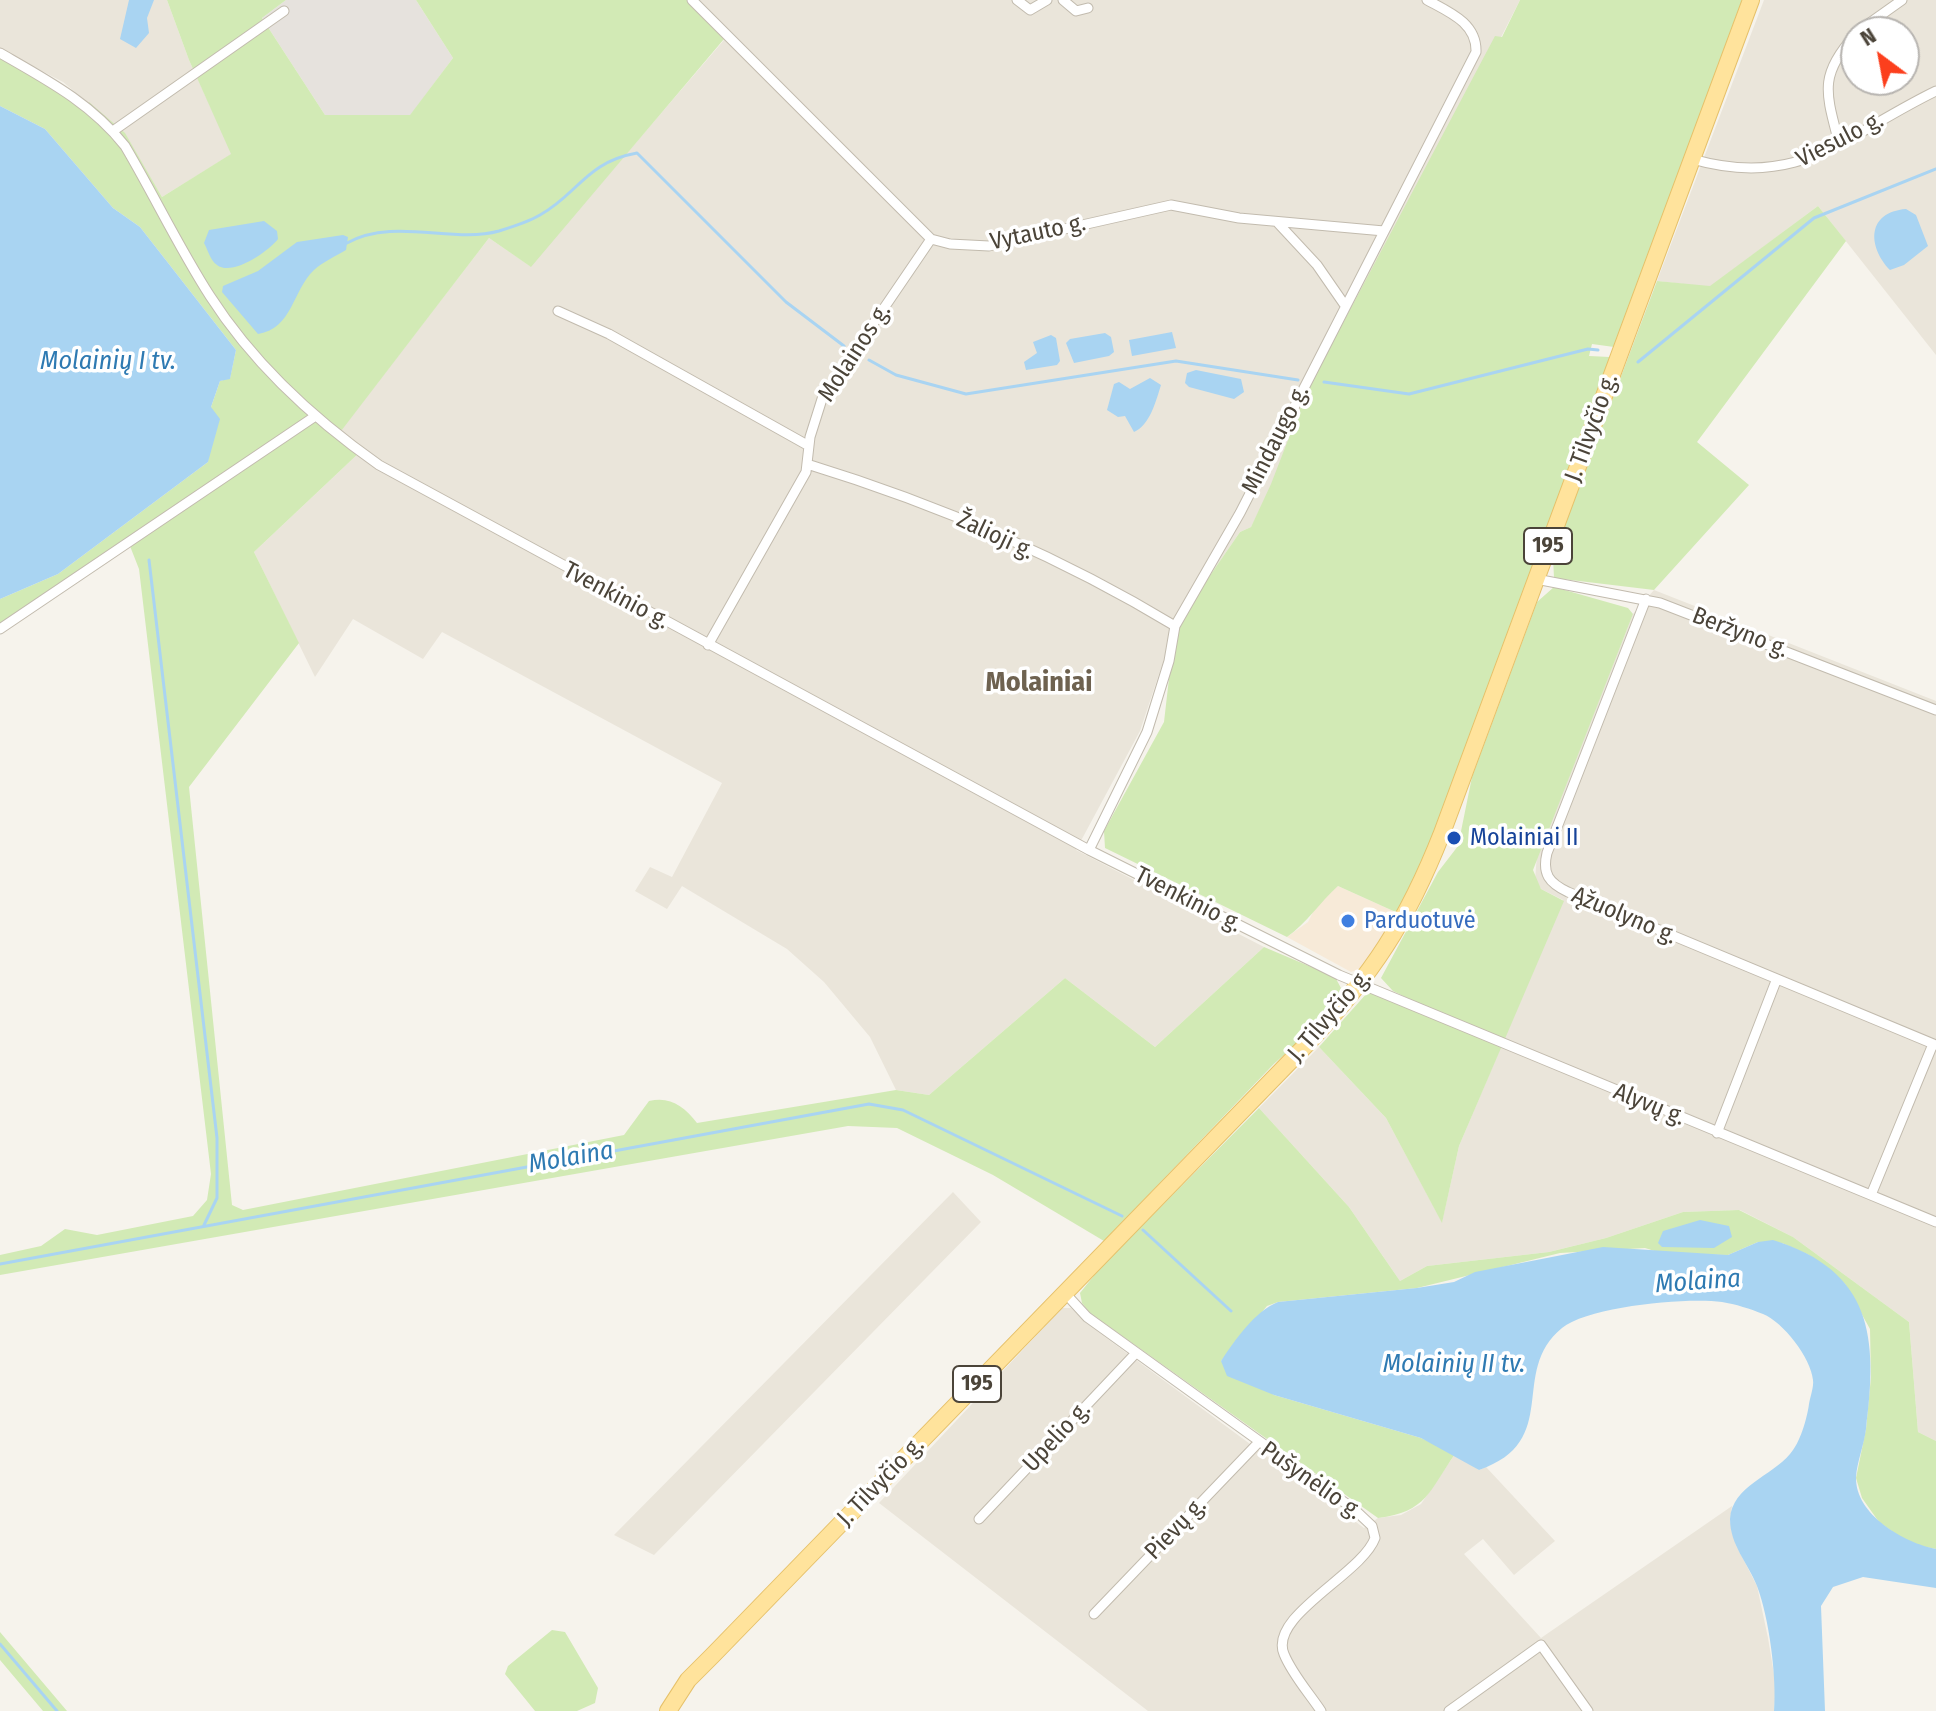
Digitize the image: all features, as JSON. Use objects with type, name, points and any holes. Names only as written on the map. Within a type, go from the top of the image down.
[{"type":"main road","name":"J. Tilvyčio g.","points":[[668,1711],[704,1664],[1363,982],[1399,927],[1424,878],[1751,0]]},
{"type":"street","points":[[692,0],[931,239]]},
{"type":"street","points":[[1017,0],[1030,10],[1047,0]]},
{"type":"street","points":[[1063,0],[1076,11],[1088,8]]},
{"type":"street","name":"Mindaugo g.","points":[[1089,850],[1147,732],[1169,661],[1175,626],[1240,513],[1344,304],[1472,63],[1476,52],[1475,36],[1462,21],[1427,0]]},
{"type":"street","points":[[1880,16],[1902,0]]},
{"type":"street","points":[[113,131],[284,11]]},
{"type":"street","name":"Tvenkinio g.","points":[[0,53],[89,105],[113,131],[210,297],[314,417],[379,465],[1089,850],[1339,975],[1363,982]]},
{"type":"street","points":[[1839,143],[1827,96],[1827,79],[1832,64],[1840,54]]},
{"type":"street","name":"Viesulo g.","points":[[1692,159],[1724,168],[1756,170],[1792,165],[1936,91]]},
{"type":"street","name":"Vytauto g.","points":[[931,239],[960,245],[989,246],[1171,205],[1277,222],[1384,231]]},
{"type":"street","points":[[1277,222],[1317,265],[1344,304]]},
{"type":"street","name":"Molainos g.","points":[[708,645],[806,472],[809,446],[822,399],[931,239]]},
{"type":"street","points":[[558,311],[609,334],[809,446]]},
{"type":"street","points":[[0,629],[314,417]]},
{"type":"street","name":"Žalioji g.","points":[[807,464],[932,507],[1131,599],[1175,626]]},
{"type":"street","name":"Beržyno g.","points":[[1536,579],[1646,599],[1936,710]]},
{"type":"street","name":"Ąžuolyno g.","points":[[1646,599],[1547,853],[1546,876],[1553,885],[1568,892],[1776,981],[1935,1044]]},
{"type":"street","points":[[1717,1133],[1776,981]]},
{"type":"street","name":"Alyvų g.","points":[[1363,982],[1717,1133],[1936,1222]]},
{"type":"street","points":[[1871,1195],[1935,1044]]},
{"type":"street","name":"Pušynėlio g.","points":[[1065,1293],[1087,1317],[1135,1354],[1355,1510],[1374,1533],[1372,1545],[1365,1555],[1298,1615],[1285,1629],[1281,1641],[1283,1653],[1321,1711]]},
{"type":"street","name":"Upelio g.","points":[[979,1519],[1135,1354]]},
{"type":"street","name":"Pievų g.","points":[[1094,1614],[1258,1443]]},
{"type":"street","points":[[1449,1711],[1541,1645],[1588,1711]]},
{"type":"shaded area","points":[[0,0],[167,0],[189,60],[232,154],[162,197],[124,133],[63,82],[0,49]]},
{"type":"shaded area","points":[[286,0],[416,0],[453,58],[410,116],[325,115],[262,18]]},
{"type":"shaded area","points":[[687,0],[1520,0],[1251,527],[1240,532],[1175,626],[1140,731],[1076,850],[1264,947],[1155,1047],[1065,978],[929,1095],[896,1090],[870,1037],[824,982],[787,949],[682,886],[667,909],[635,891],[650,867],[672,877],[722,783],[442,632],[423,659],[353,619],[315,677],[254,552],[360,452],[337,435],[489,238],[530,266],[724,40]]},
{"type":"shaded area","points":[[1764,0],[1936,0],[1936,355],[1818,206],[1710,287],[1657,281]]},
{"type":"shaded area","points":[[1654,590],[1936,701],[1936,1441],[1918,1432],[1909,1322],[1793,1237],[1740,1210],[1683,1212],[1606,1238],[1549,1252],[1427,1266],[1400,1281],[1349,1207],[1259,1108],[1319,1047],[1386,1118],[1442,1222],[1459,1146],[1563,900],[1541,889],[1535,880],[1537,855],[1633,614]]},
{"type":"shaded area","points":[[1338,886],[1400,914],[1364,967],[1351,972],[1287,937],[1308,922],[1317,904]]},
{"type":"shaded area","points":[[953,1192],[981,1222],[654,1555],[614,1535]]},
{"type":"shaded area","points":[[1062,1308],[1071,1308],[1086,1323],[1364,1528],[1378,1518],[1401,1515],[1421,1504],[1455,1454],[1479,1470],[1486,1467],[1555,1541],[1514,1575],[1483,1539],[1464,1554],[1541,1638],[1732,1506],[1730,1521],[1736,1545],[1757,1586],[1768,1638],[1776,1686],[1774,1711],[1148,1711],[879,1503]]},
{"type":"green space","points":[[167,0],[286,0],[262,18],[325,115],[410,115],[453,58],[416,0],[687,0],[724,39],[531,267],[489,238],[338,435],[360,452],[254,552],[299,643],[189,787],[232,1205],[243,1210],[624,1135],[649,1101],[670,1101],[697,1123],[896,1090],[929,1095],[1065,978],[1155,1047],[1264,947],[1335,977],[1341,988],[1320,1022],[1269,1069],[1104,1241],[993,1175],[897,1128],[848,1126],[0,1275],[0,1255],[41,1246],[65,1229],[97,1235],[193,1216],[207,1200],[211,1174],[139,569],[128,541],[0,629],[0,599],[58,574],[208,462],[211,407],[220,381],[230,378],[236,350],[140,227],[113,208],[45,129],[0,106],[0,53],[89,105],[89,102],[125,133],[162,197],[231,154],[189,60]]},
{"type":"green space","points":[[1520,0],[1742,0],[1614,347],[1592,344],[1589,356],[1610,357],[1424,860],[1400,914],[1338,886],[1287,937],[1105,848],[1104,831],[1164,722],[1175,626],[1240,532],[1251,527],[1307,391],[1495,36],[1502,37]]},
{"type":"green space","points":[[1818,206],[1846,241],[1697,442],[1749,485],[1654,590],[1554,578],[1553,557],[1657,281],[1710,286]]},
{"type":"green space","points":[[1554,587],[1628,608],[1633,614],[1533,870],[1541,889],[1564,901],[1459,1146],[1442,1223],[1386,1118],[1319,1047],[1367,993],[1381,995],[1486,1036],[1393,991],[1381,978],[1438,872],[1458,846],[1472,777],[1537,602]]},
{"type":"green space","points":[[1259,1108],[1349,1207],[1400,1281],[1427,1266],[1549,1252],[1606,1238],[1683,1212],[1739,1210],[1793,1237],[1909,1322],[1918,1432],[1936,1441],[1936,1549],[1910,1544],[1879,1522],[1862,1498],[1856,1478],[1866,1429],[1871,1377],[1870,1329],[1845,1284],[1809,1255],[1782,1243],[1758,1242],[1728,1255],[1664,1254],[1645,1248],[1560,1253],[1417,1288],[1278,1302],[1267,1306],[1221,1361],[1274,1395],[1421,1438],[1455,1454],[1432,1489],[1417,1505],[1407,1511],[1378,1518],[1090,1313],[1082,1303],[1080,1293],[1100,1268]]},
{"type":"green space","points":[[552,1630],[565,1632],[598,1688],[595,1703],[577,1711],[535,1711],[505,1674],[508,1666]]},
{"type":"green space","points":[[0,1632],[67,1711],[43,1711],[0,1660]]},
{"type":"water","points":[[129,0],[154,0],[147,18],[149,33],[136,48],[120,39]]},
{"type":"water","name":"Molainių I tv.","points":[[0,106],[45,129],[113,208],[140,227],[236,350],[230,379],[220,381],[211,407],[220,419],[208,462],[58,574],[0,599]]},
{"type":"water","points":[[1906,209],[1916,215],[1928,246],[1904,265],[1890,270],[1877,251],[1875,232],[1884,216]]},
{"type":"water","points":[[264,221],[277,231],[278,239],[267,250],[232,268],[217,265],[204,243],[209,230]]},
{"type":"water","points":[[343,235],[348,237],[346,250],[314,270],[285,317],[270,330],[258,334],[222,292],[223,286],[258,271],[297,242]]},
{"type":"water","points":[[1172,332],[1176,348],[1132,356],[1129,340]]},
{"type":"water","points":[[1105,333],[1111,337],[1114,352],[1109,356],[1074,363],[1066,343],[1070,339]]},
{"type":"water","points":[[1051,335],[1056,338],[1060,361],[1057,365],[1026,370],[1024,362],[1037,353],[1033,342]]},
{"type":"water","points":[[1196,370],[1241,379],[1244,392],[1234,399],[1189,387],[1185,383],[1187,373]]},
{"type":"water","points":[[1150,378],[1161,385],[1148,418],[1134,432],[1125,416],[1118,417],[1107,410],[1114,384],[1119,382],[1130,389]]},
{"type":"water","points":[[1700,1220],[1729,1226],[1732,1237],[1714,1248],[1662,1247],[1658,1243],[1663,1231]]},
{"type":"water","name":"Molainių II tv.","points":[[1773,1240],[1806,1253],[1831,1270],[1850,1289],[1862,1312],[1871,1365],[1866,1429],[1856,1477],[1858,1491],[1873,1515],[1884,1525],[1910,1541],[1936,1549],[1936,1588],[1863,1577],[1833,1587],[1821,1606],[1825,1711],[1774,1711],[1773,1665],[1765,1614],[1757,1586],[1736,1546],[1731,1528],[1732,1508],[1738,1498],[1794,1449],[1805,1424],[1812,1389],[1811,1371],[1802,1352],[1771,1318],[1727,1303],[1686,1301],[1639,1305],[1575,1320],[1562,1328],[1546,1346],[1538,1365],[1528,1424],[1520,1442],[1504,1457],[1479,1470],[1421,1438],[1274,1395],[1227,1376],[1221,1361],[1254,1319],[1278,1302],[1454,1282],[1475,1272],[1603,1247],[1728,1255],[1758,1242]]},
{"type":"waterway","points":[[347,243],[384,232],[462,235],[504,229],[530,220],[553,207],[606,164],[637,153],[786,302],[844,346]]},
{"type":"waterway","points":[[1638,362],[1814,218],[1936,169]]},
{"type":"waterway","points":[[1324,382],[1409,394],[1588,349],[1598,350]]},
{"type":"waterway","points":[[869,360],[896,375],[966,394],[1176,361],[1298,380]]},
{"type":"waterway","points":[[149,560],[217,1138],[217,1198],[204,1225]]},
{"type":"waterway","name":"Molaina","points":[[0,1264],[869,1104],[903,1110],[1122,1216]]},
{"type":"waterway","name":"Molaina","points":[[1143,1230],[1231,1311]]},
{"type":"waterway","points":[[0,1644],[57,1711]]},
{"type":"place","name":"Molainiai II","points":[[1454,838]]},
{"type":"place","name":"Parduotuvė","points":[[1348,921]]},
{"type":"district","name":"Molainiai","points":[[1039,683]]}]
